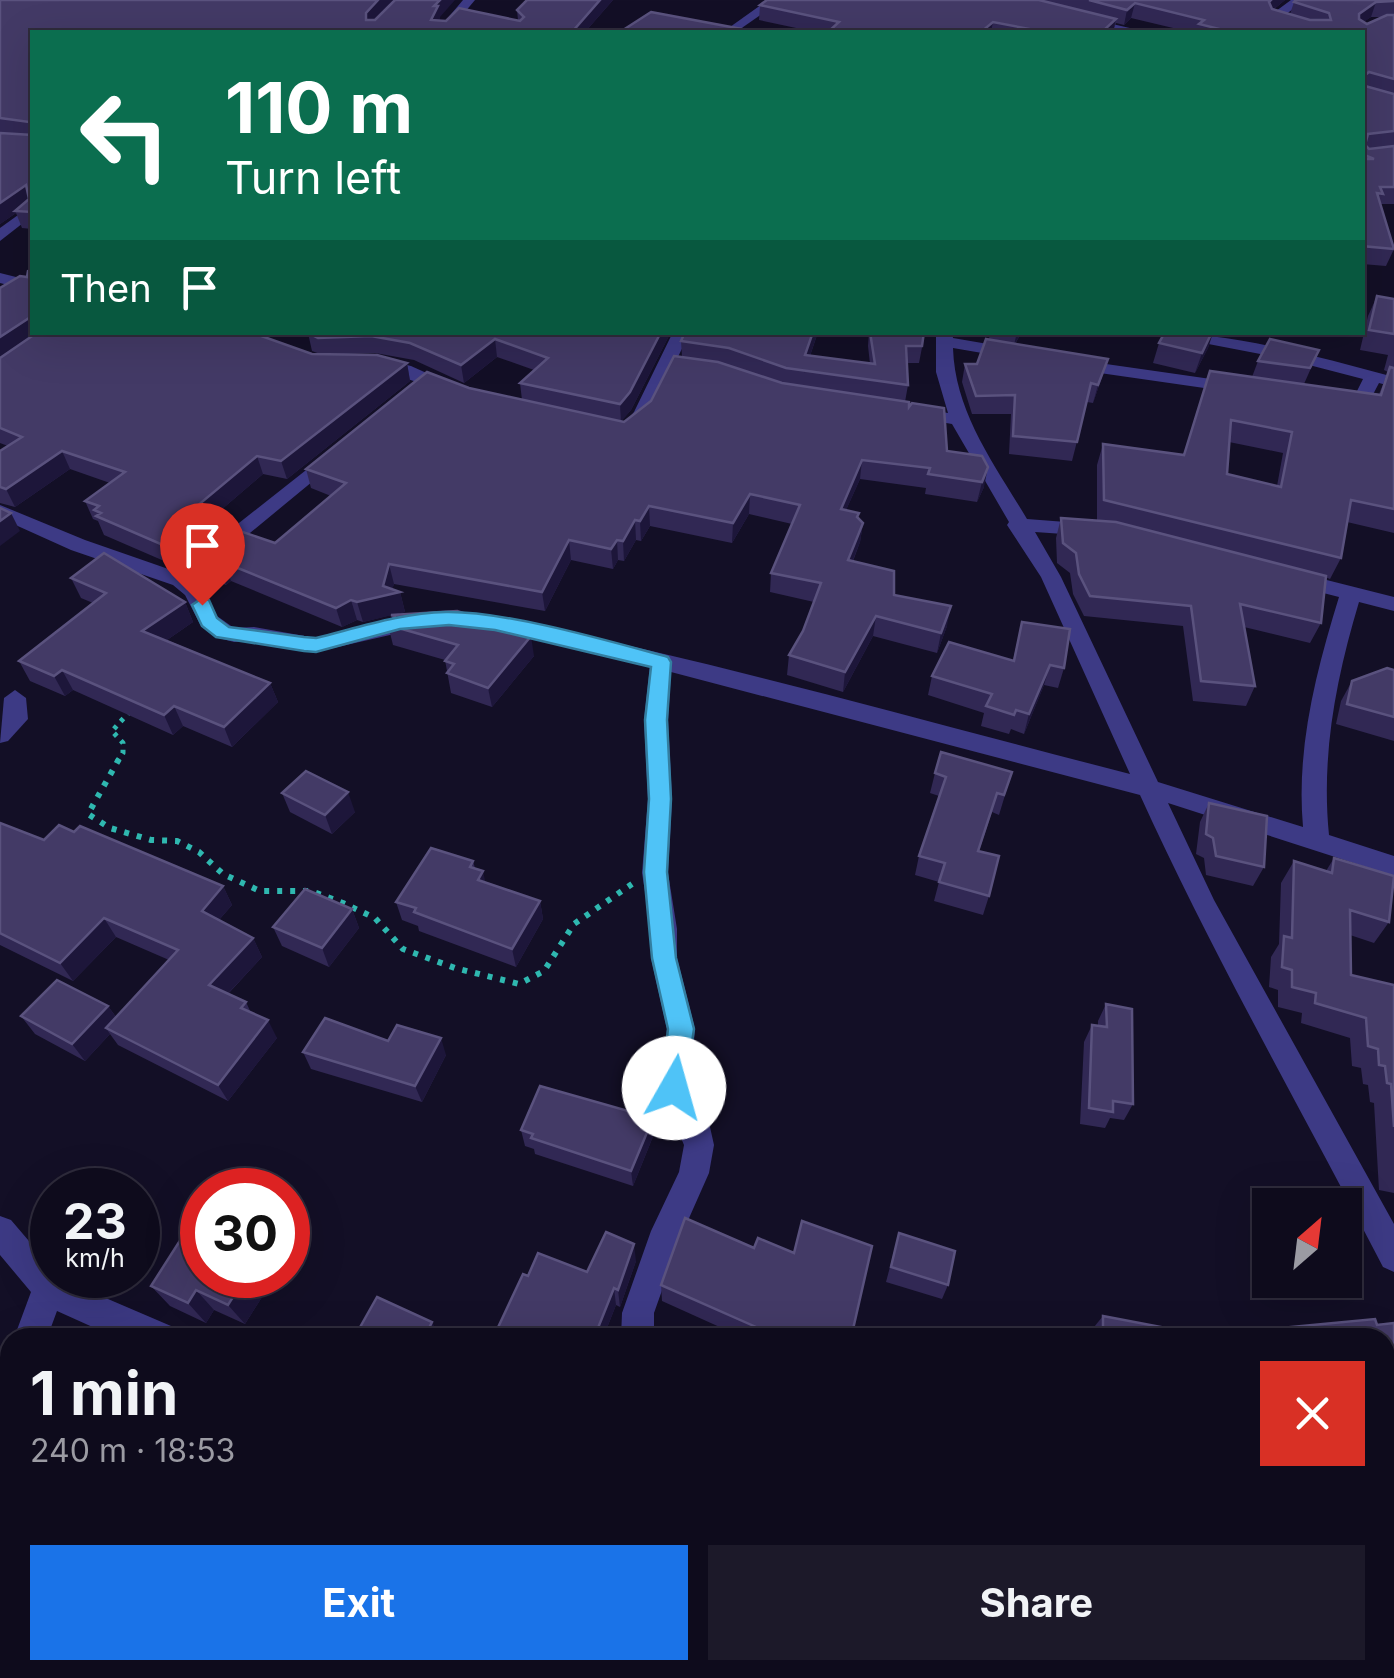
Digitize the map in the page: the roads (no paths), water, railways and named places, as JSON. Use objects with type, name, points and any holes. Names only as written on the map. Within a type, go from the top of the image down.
[{"type":"street","points":[[444,30],[468,0]]},
{"type":"street","points":[[732,30],[776,0]]},
{"type":"street","points":[[1298,0],[1272,19],[1310,30]]},
{"type":"street","points":[[458,14],[473,17]]},
{"type":"street","points":[[1075,20],[1121,30]]},
{"type":"street","points":[[0,236],[30,211]]},
{"type":"street","points":[[0,278],[30,286]]},
{"type":"street","points":[[609,428],[632,430],[680,335]]},
{"type":"street","points":[[1172,335],[1286,354],[1394,382]]},
{"type":"street","points":[[1250,389],[1097,368],[944,337],[944,372],[959,420],[1017,525],[1051,577],[1203,906],[1288,1055],[1394,1256]]},
{"type":"street","points":[[358,364],[375,362],[413,369],[422,385],[469,396]]},
{"type":"street","points":[[663,365],[722,372]]},
{"type":"street","points":[[1317,398],[1363,398],[1373,377]]},
{"type":"street","points":[[887,409],[959,420]]},
{"type":"street","points":[[180,580],[344,446]]},
{"type":"street","points":[[0,511],[78,545],[180,580],[193,590],[209,622],[234,635],[254,634],[316,645],[400,623],[449,619],[495,623],[1149,788],[1394,866]]},
{"type":"street","points":[[1017,525],[1112,532]]},
{"type":"street","points":[[1263,572],[1394,604]]},
{"type":"street","points":[[1317,842],[1311,798],[1315,734],[1328,665],[1351,593]]},
{"type":"street","points":[[637,1328],[638,1313],[667,1231],[694,1172],[699,1145],[695,1127],[674,1088],[681,1029],[664,958],[655,872],[660,799],[656,720],[661,662]]},
{"type":"street","points":[[0,736],[16,719],[15,698]]},
{"type":"street","points":[[0,1231],[30,1266]]},
{"type":"street","points":[[34,1328],[45,1298]]},
{"type":"street","points":[[65,1298],[133,1328]]}]
